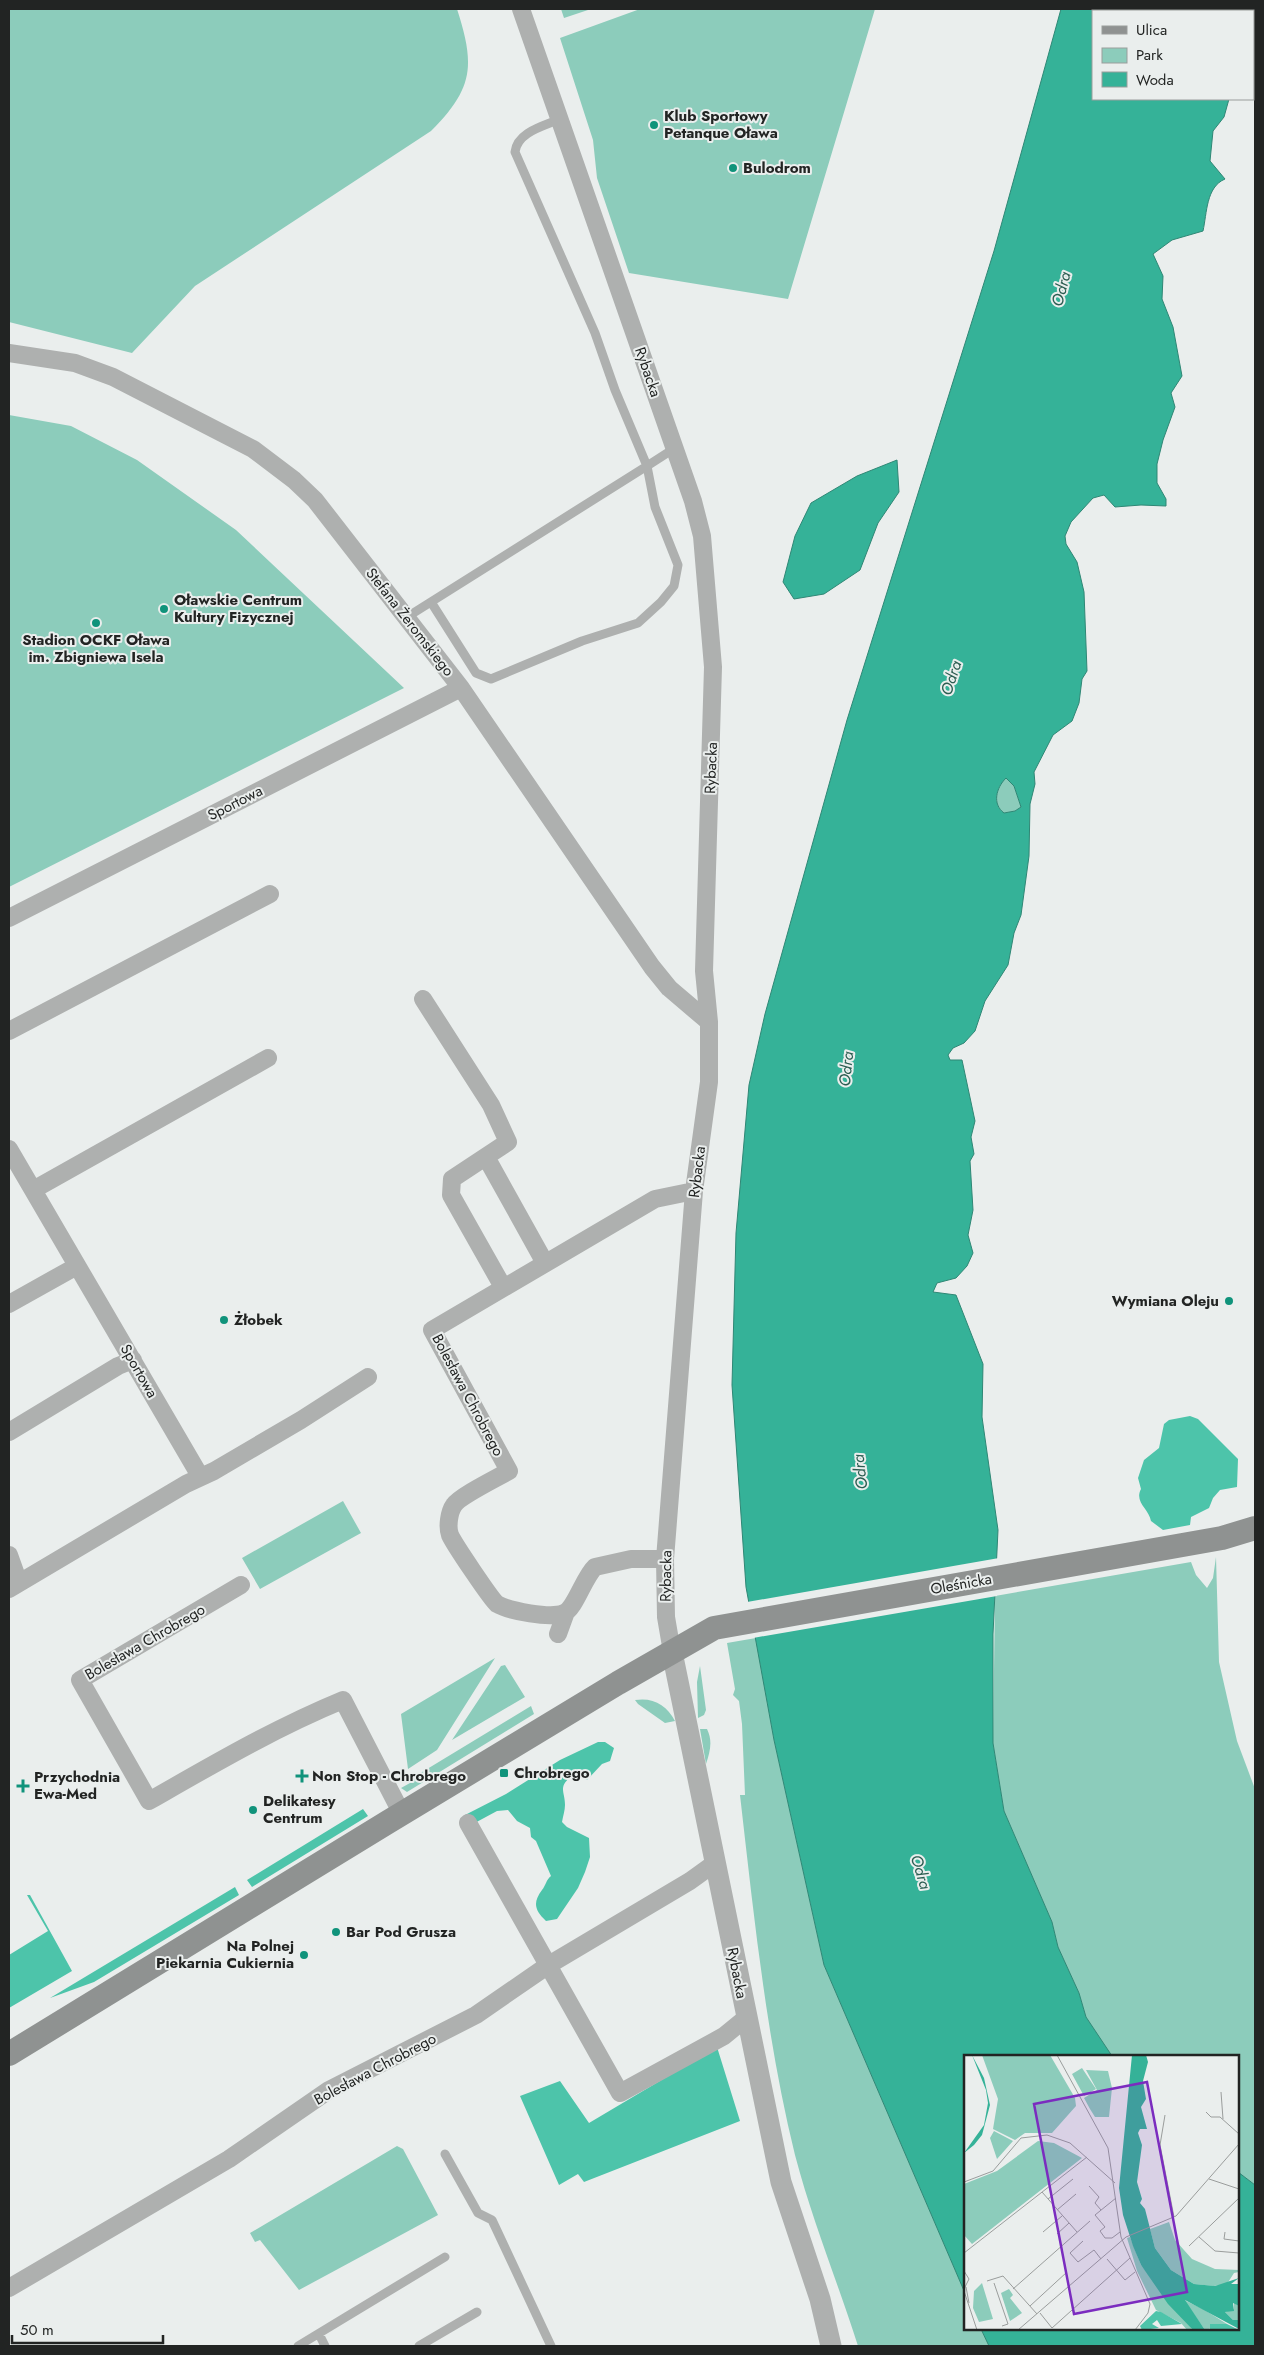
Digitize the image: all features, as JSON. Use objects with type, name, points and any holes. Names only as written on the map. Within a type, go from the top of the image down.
[{"type":"main road","name":"Oleśnicka","points":[[672,1652],[714,1628],[742,1622],[1189,1544],[1234,1535],[1255,1528]]},
{"type":"main road","points":[[9,2054],[672,1652]]},
{"type":"street","name":"Rybacka","points":[[521,9],[675,448],[702,536],[711,627],[713,715],[704,971],[709,1022],[709,1082],[694,1191],[665,1559],[666,1617],[746,2018],[781,2182],[820,2299],[831,2346]]},
{"type":"street","name":"Stefana Żeromskiego","points":[[9,353],[59,360],[92,368],[180,410],[253,449],[294,480],[315,500],[407,616],[461,688],[652,967],[669,988],[709,1022]]},
{"type":"street","name":"Sportowa","points":[[9,918],[461,688]]},
{"type":"street","points":[[9,1030],[270,894]]},
{"type":"street","points":[[423,1000],[491,1105],[508,1142],[452,1180],[451,1195],[503,1287]]},
{"type":"street","points":[[33,1190],[268,1058]]},
{"type":"street","name":"Sportowa","points":[[9,1149],[13,1168],[33,1190],[200,1476]]},
{"type":"street","points":[[486,1156],[545,1263]]},
{"type":"street","name":"Bolesława Chrobrego","points":[[566,1612],[553,1615],[512,1610],[497,1604],[450,1535],[450,1514],[455,1503],[509,1471],[432,1330],[655,1199],[694,1191]]},
{"type":"street","points":[[9,1304],[77,1266]]},
{"type":"street","points":[[9,1432],[118,1366],[133,1360]]},
{"type":"street","points":[[9,1555],[14,1586],[200,1476],[214,1470],[301,1420],[368,1377]]},
{"type":"street","points":[[558,1634],[566,1612],[595,1567],[631,1560],[665,1559]]},
{"type":"street","name":"Bolesława Chrobrego","points":[[241,1586],[80,1680],[149,1801],[242,1749],[312,1713],[343,1700],[402,1814]]},
{"type":"street","points":[[468,1823],[620,2093],[724,2036],[746,2018]]},
{"type":"street","name":"Bolesława Chrobrego","points":[[9,2288],[229,2159],[329,2090],[435,2030],[476,2015],[547,1966],[690,1881],[715,1863]]},
{"type":"lane","points":[[432,602],[476,673],[491,679],[582,641],[638,623],[661,602],[674,586],[678,565],[655,507],[647,466],[615,390],[596,334],[515,152],[519,141],[529,132],[560,119]]},
{"type":"lane","points":[[407,616],[675,448]]},
{"type":"lane","points":[[446,2154],[478,2213],[492,2220],[552,2346]]},
{"type":"lane","points":[[298,2346],[446,2257]]},
{"type":"lane","points":[[419,2346],[477,2312]]},
{"type":"lane","points":[[319,2334],[325,2346]]},
{"type":"green space","points":[[9,9],[457,9],[467,46],[467,75],[456,102],[431,131],[195,286],[132,353],[9,322]]},
{"type":"green space","points":[[561,9],[591,9],[564,18]]},
{"type":"green space","points":[[640,9],[875,9],[788,299],[629,273],[597,178],[593,140],[560,38]]},
{"type":"green space","name":"Oławskie Centrum Kultury Fizycznej","points":[[9,415],[71,426],[137,460],[236,530],[404,688],[9,887]]},
{"type":"green space","points":[[1006,778],[1014,786],[1021,807],[1015,811],[1004,813],[998,805],[997,796],[1000,786]]},
{"type":"green space","points":[[343,1501],[361,1533],[260,1589],[242,1558]]},
{"type":"green space","points":[[1216,1557],[1219,1662],[1237,1741],[1255,1789],[1255,2185],[1239,2173],[1239,2055],[1111,2055],[1086,2017],[1079,1993],[1058,1947],[1052,1922],[1004,1811],[993,1743],[995,1596],[1191,1562],[1196,1575],[1207,1588],[1213,1578]]},
{"type":"green space","points":[[756,1638],[774,1740],[824,1965],[964,2291],[964,2330],[981,2330],[989,2346],[858,2346],[809,2203],[795,2155],[776,2066],[750,1886],[740,1795],[745,1795],[742,1724],[739,1701],[733,1695],[735,1689],[727,1643]]},
{"type":"green space","points":[[495,1658],[437,1750],[408,1769],[401,1714]]},
{"type":"green space","points":[[505,1665],[525,1697],[452,1740],[501,1666]]},
{"type":"green space","points":[[700,1666],[706,1710],[704,1715],[698,1718],[697,1682]]},
{"type":"green space","points":[[642,1699],[659,1703],[672,1715],[675,1721],[665,1723],[635,1700]]},
{"type":"green space","points":[[531,1706],[534,1714],[407,1792],[401,1788],[410,1783],[409,1780]]},
{"type":"green space","points":[[700,1729],[707,1729],[710,1738],[710,1751],[706,1764]]},
{"type":"green space","points":[[397,2146],[403,2149],[438,2215],[299,2290],[260,2240],[255,2242],[250,2233]]},
{"type":"shaded area","points":[[1190,1416],[1198,1419],[1238,1459],[1237,1487],[1220,1490],[1213,1498],[1209,1508],[1191,1517],[1190,1525],[1163,1530],[1151,1521],[1139,1498],[1141,1489],[1138,1478],[1144,1460],[1159,1448],[1164,1424],[1169,1420]]},
{"type":"shaded area","points":[[598,1742],[605,1742],[614,1748],[610,1761],[602,1764],[587,1780],[573,1775],[563,1786],[565,1805],[562,1822],[567,1827],[589,1838],[590,1857],[578,1888],[557,1919],[546,1921],[537,1910],[536,1902],[551,1876],[536,1841],[531,1837],[530,1828],[517,1821],[508,1810],[497,1811],[471,1825],[465,1815],[506,1794],[560,1760]]},
{"type":"shaded area","points":[[363,1809],[368,1816],[252,1887],[247,1880]]},
{"type":"shaded area","points":[[235,1887],[239,1895],[94,1982],[50,1998]]},
{"type":"shaded area","points":[[27,1895],[30,1895],[72,1971],[9,2008],[9,1955],[48,1931]]},
{"type":"shaded area","points":[[717,2047],[740,2121],[584,2182],[578,2174],[559,2185],[520,2096],[560,2081],[589,2123]]},
{"type":"water","name":"Odra","points":[[1061,9],[1244,9],[1092,10],[1092,100],[1229,100],[1224,117],[1213,131],[1210,161],[1225,179],[1214,188],[1208,201],[1203,231],[1172,240],[1153,254],[1163,276],[1162,299],[1173,327],[1182,376],[1171,393],[1175,407],[1163,440],[1157,464],[1157,483],[1166,499],[1166,506],[1115,507],[1104,495],[1093,498],[1071,522],[1065,536],[1066,544],[1077,562],[1084,592],[1087,671],[1082,679],[1079,703],[1072,721],[1053,735],[1034,772],[1035,784],[1030,804],[1029,856],[1021,915],[1014,933],[1008,965],[985,1001],[975,1031],[964,1043],[953,1048],[948,1055],[950,1060],[962,1060],[975,1121],[971,1137],[974,1154],[970,1161],[973,1210],[968,1235],[973,1253],[967,1266],[956,1278],[937,1283],[933,1292],[956,1295],[983,1364],[982,1417],[998,1530],[993,1634],[993,1743],[1004,1811],[1052,1922],[1058,1947],[1079,1993],[1086,2017],[1111,2055],[964,2055],[964,2291],[824,1965],[774,1740],[746,1587],[732,1385],[736,1233],[749,1085],[765,1014],[847,720],[994,251]],"holes":[[[1006,778],[1014,786],[1021,807],[1015,811],[1004,813],[1000,809],[997,796],[1000,786]]]},
{"type":"water","points":[[897,460],[899,492],[878,523],[860,570],[824,594],[794,599],[783,582],[795,536],[811,503],[857,476]]},
{"type":"water","points":[[1239,2173],[1255,2185],[1255,2346],[989,2346],[981,2330],[1239,2330]]},
{"type":"pier","points":[[999,1558],[997,1596],[753,1638],[747,1602]]},
{"type":"place","name":"Klub Sportowy Petanque Oława","points":[[654,125]]},
{"type":"place","name":"Bulodrom","points":[[733,168]]},
{"type":"place","name":"Oławskie Centrum Kultury Fizycznej","points":[[164,609]]},
{"type":"place","name":"Stadion OCKF Oława im. Zbigniewa Isela","points":[[96,623]]},
{"type":"place","name":"Wymiana Oleju","points":[[1229,1301]]},
{"type":"place","name":"Żłobek","points":[[224,1320]]},
{"type":"place","name":"Chrobrego","points":[[504,1773]]},
{"type":"place","name":"Non Stop - Chrobrego","points":[[302,1776]]},
{"type":"place","name":"Przychodnia Ewa-Med","points":[[23,1786]]},
{"type":"place","name":"Delikatesy Centrum","points":[[253,1810]]},
{"type":"place","name":"Bar Pod Grusza","points":[[336,1932]]},
{"type":"place","name":"Na Polnej Piekarnia Cukiernia","points":[[304,1955]]}]
